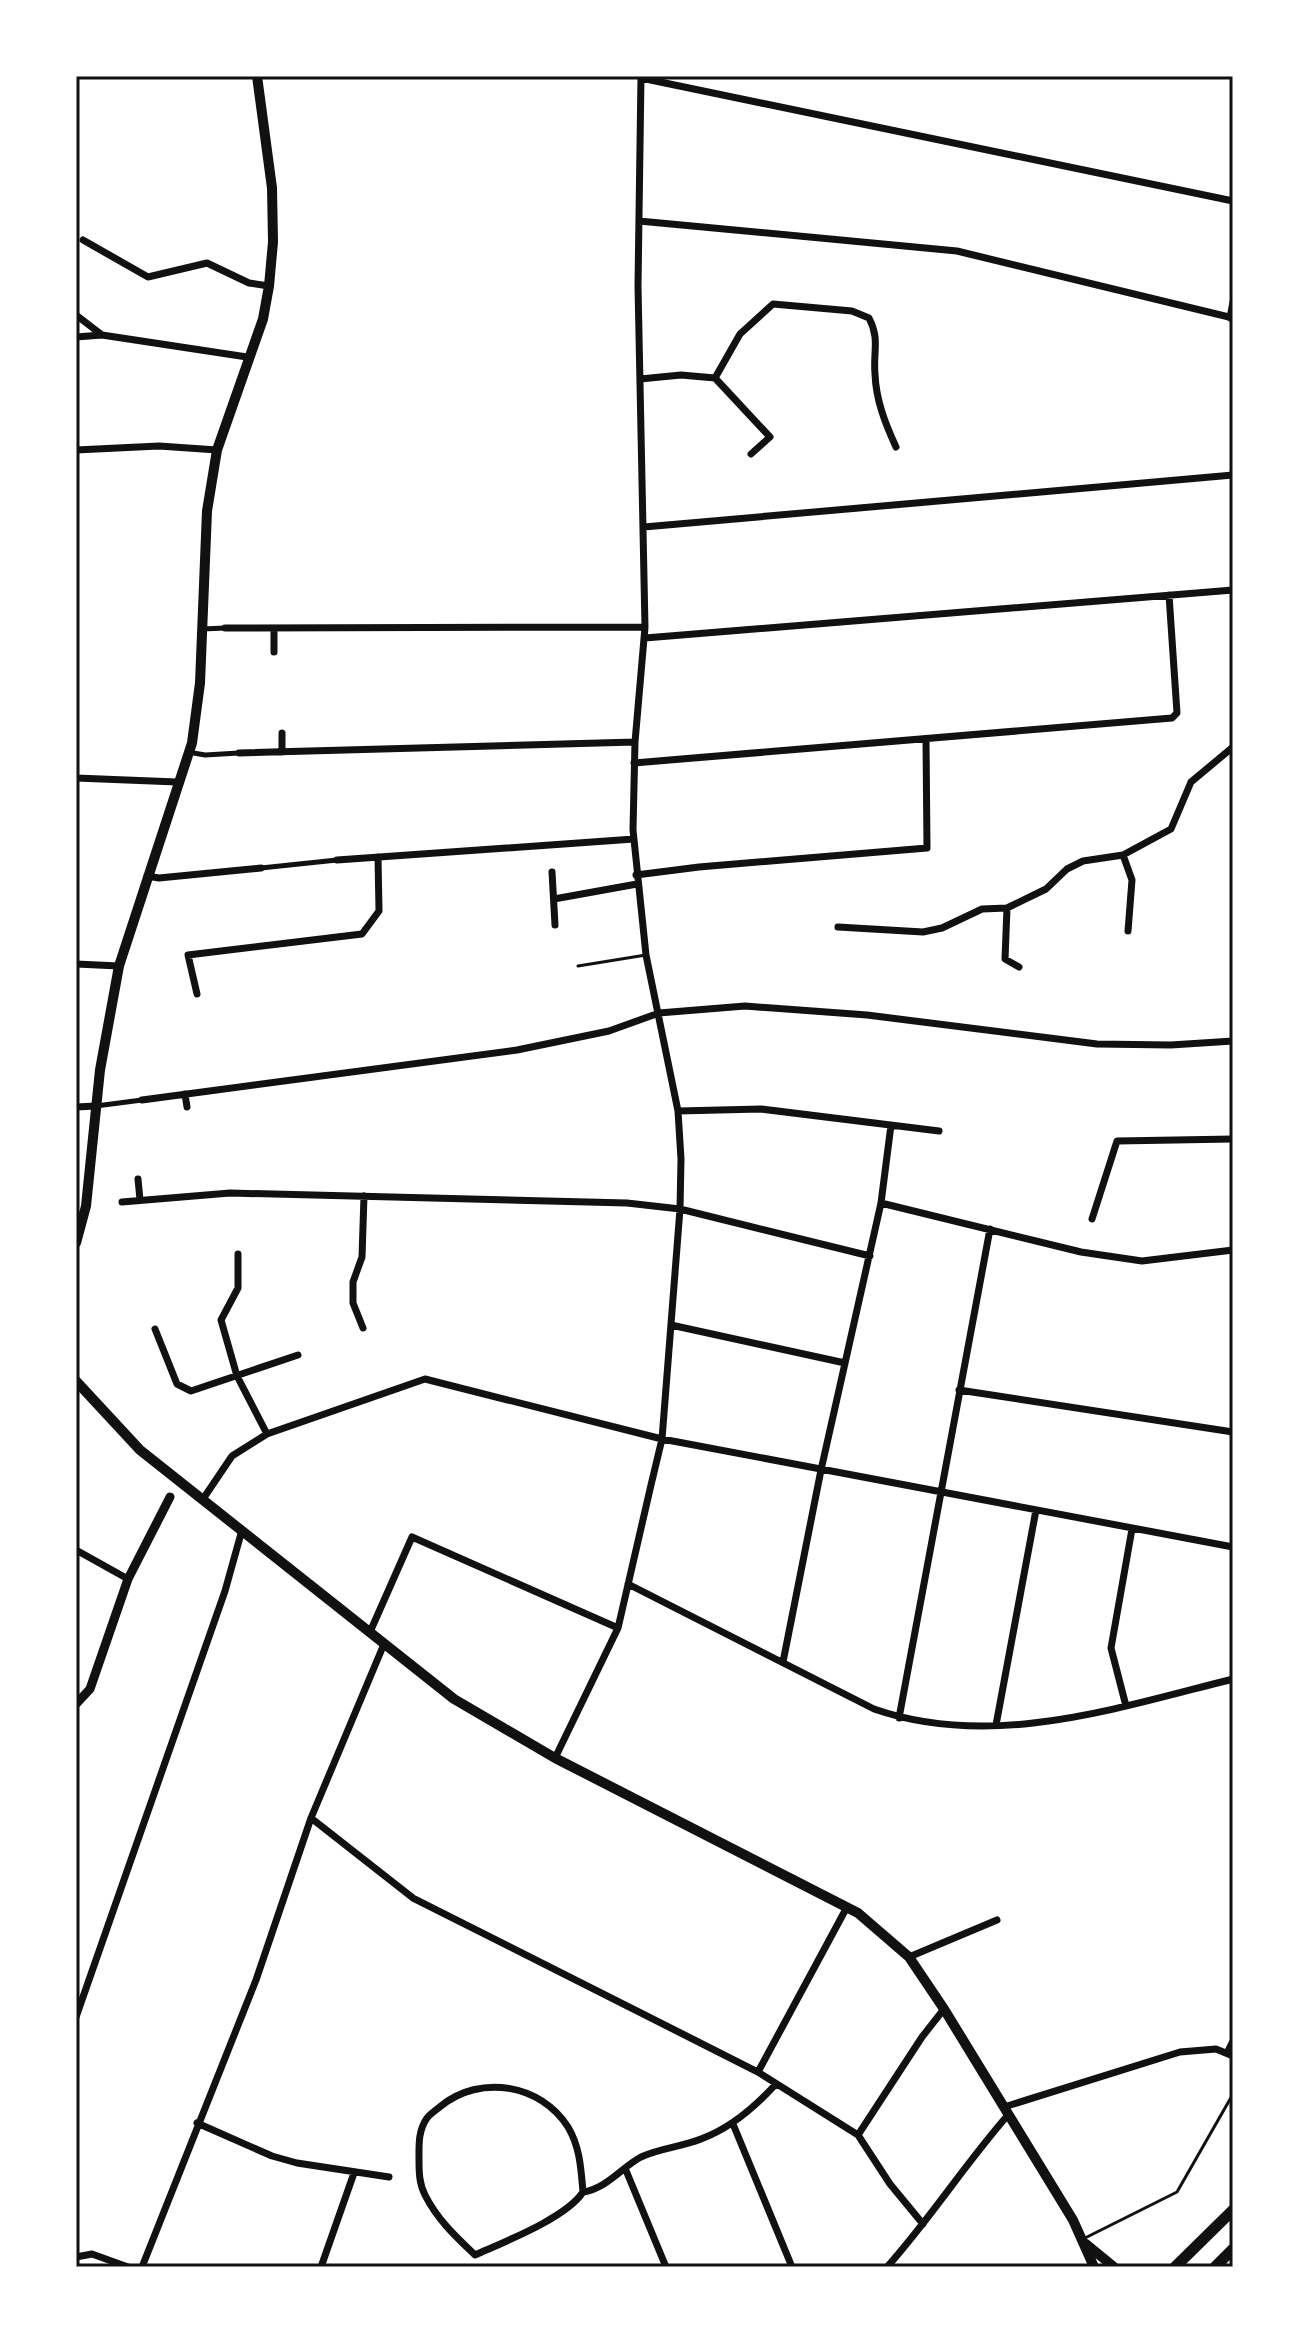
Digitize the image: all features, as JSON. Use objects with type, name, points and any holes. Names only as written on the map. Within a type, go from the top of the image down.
[{"type":"highway","points":[[1175,2267],[1233,2210]]},
{"type":"highway","points":[[1215,2267],[1233,2249]]},
{"type":"main road","points":[[76,1243],[107,1021],[119,966],[188,752],[199,704],[207,511],[217,450],[247,357],[263,319],[269,286],[273,242],[272,188],[257,76]]},
{"type":"main road","points":[[76,1381],[140,1450],[454,1699],[555,1758],[858,1913],[909,1957],[1073,2220],[1094,2267]]},
{"type":"main road","points":[[1082,2240],[1114,2267]]},
{"type":"street","points":[[555,1758],[618,1628],[662,1439],[680,1209],[678,1111],[646,955],[634,839],[635,742],[645,638],[640,379],[641,77],[1233,201]]},
{"type":"street","points":[[639,221],[957,251],[1231,318],[1233,302]]},
{"type":"street","points":[[83,240],[148,277],[207,263],[249,283],[269,286]]},
{"type":"street","points":[[715,378],[740,334],[773,304],[852,311],[869,318],[877,333],[874,371],[877,392],[882,415],[896,447]]},
{"type":"street","points":[[76,315],[102,335]]},
{"type":"street","points":[[76,337],[102,335],[247,357]]},
{"type":"street","points":[[640,379],[681,375],[715,378],[770,437],[751,454]]},
{"type":"street","points":[[76,450],[159,446],[217,450]]},
{"type":"street","points":[[644,527],[1233,475]]},
{"type":"street","points":[[645,638],[1233,590]]},
{"type":"street","points":[[634,763],[1172,718],[1177,713],[1169,595]]},
{"type":"street","points":[[203,629],[645,627]]},
{"type":"street","points":[[274,629],[274,652]]},
{"type":"street","points":[[282,733],[282,752]]},
{"type":"street","points":[[554,899],[699,867],[927,848],[926,739]]},
{"type":"street","points":[[188,752],[205,755],[635,742]]},
{"type":"street","points":[[838,927],[923,932],[942,928],[982,909],[1007,908],[1046,889],[1067,869],[1083,861],[1123,855],[1171,829],[1191,782],[1233,747]]},
{"type":"street","points":[[76,778],[177,782]]},
{"type":"street","points":[[147,876],[159,878],[337,860],[634,839]]},
{"type":"street","points":[[1123,855],[1132,880],[1128,931]]},
{"type":"street","points":[[197,994],[188,955],[362,934],[379,911],[378,857]]},
{"type":"street","points":[[552,872],[555,925]]},
{"type":"street","points":[[1007,908],[1005,959],[1019,967]]},
{"type":"street","points":[[76,964],[119,966]]},
{"type":"street","points":[[76,1107],[517,1050],[609,1031],[659,1013],[745,1006],[867,1015],[1097,1044],[1171,1045],[1233,1041]]},
{"type":"street","points":[[185,1094],[187,1107]]},
{"type":"street","points":[[678,1111],[761,1109],[939,1131]]},
{"type":"street","points":[[783,1662],[821,1470],[881,1203],[891,1125]]},
{"type":"street","points":[[1092,1219],[1117,1141],[1233,1139]]},
{"type":"street","points":[[138,1179],[140,1200]]},
{"type":"street","points":[[122,1202],[230,1193],[627,1203],[680,1209],[870,1256]]},
{"type":"street","points":[[363,1328],[353,1303],[353,1282],[362,1257],[364,1196]]},
{"type":"street","points":[[881,1203],[1081,1252],[1142,1261],[1233,1250]]},
{"type":"street","points":[[899,1718],[990,1229]]},
{"type":"street","points":[[238,1254],[238,1288],[221,1320],[237,1376],[267,1434]]},
{"type":"street","points":[[671,1325],[845,1363]]},
{"type":"street","points":[[155,1329],[177,1384],[191,1391],[298,1355]]},
{"type":"street","points":[[203,1499],[232,1456],[267,1434],[425,1379],[662,1439],[1233,1547]]},
{"type":"street","points":[[959,1390],[1233,1432]]},
{"type":"street","points":[[76,1704],[90,1689],[128,1579],[170,1497]]},
{"type":"street","points":[[996,1725],[1036,1510]]},
{"type":"street","points":[[1126,1706],[1111,1648],[1132,1529]]},
{"type":"street","points":[[76,2017],[242,1530]]},
{"type":"street","points":[[370,1632],[412,1537],[618,1628]]},
{"type":"street","points":[[76,1550],[128,1579]]},
{"type":"street","points":[[628,1584],[874,1709],[899,1718],[939,1724],[1059,1722],[1233,1679]]},
{"type":"street","points":[[142,2267],[256,1980],[311,1818],[384,1644]]},
{"type":"street","points":[[311,1818],[413,1898],[758,2072],[858,2135],[890,2184],[923,2224]]},
{"type":"street","points":[[758,2072],[847,1907]]},
{"type":"street","points":[[909,1957],[997,1920]]},
{"type":"street","points":[[858,2135],[944,2009]]},
{"type":"street","points":[[887,2267],[923,2224],[1006,2111],[1180,2052],[1216,2049],[1230,2054],[1233,2041]]},
{"type":"street","points":[[583,2192],[593,2191],[639,2158],[701,2139],[733,2124],[775,2085]]},
{"type":"street","points":[[493,2086],[515,2089],[549,2104],[567,2127],[578,2150],[583,2192],[548,2220],[475,2255],[439,2220],[419,2178],[418,2137],[427,2117],[466,2091],[493,2086]]},
{"type":"street","points":[[197,2123],[272,2156],[389,2177]]},
{"type":"street","points":[[733,2124],[792,2267]]},
{"type":"street","points":[[625,2168],[666,2267]]},
{"type":"street","points":[[321,2267],[354,2173]]},
{"type":"street","points":[[76,2257],[92,2254],[128,2267]]},
{"type":"street","points":[[473,2267],[475,2255]]},
{"type":"lane","points":[[578,966],[646,955]]},
{"type":"lane","points":[[1082,2240],[1177,2192],[1233,2094]]}]
